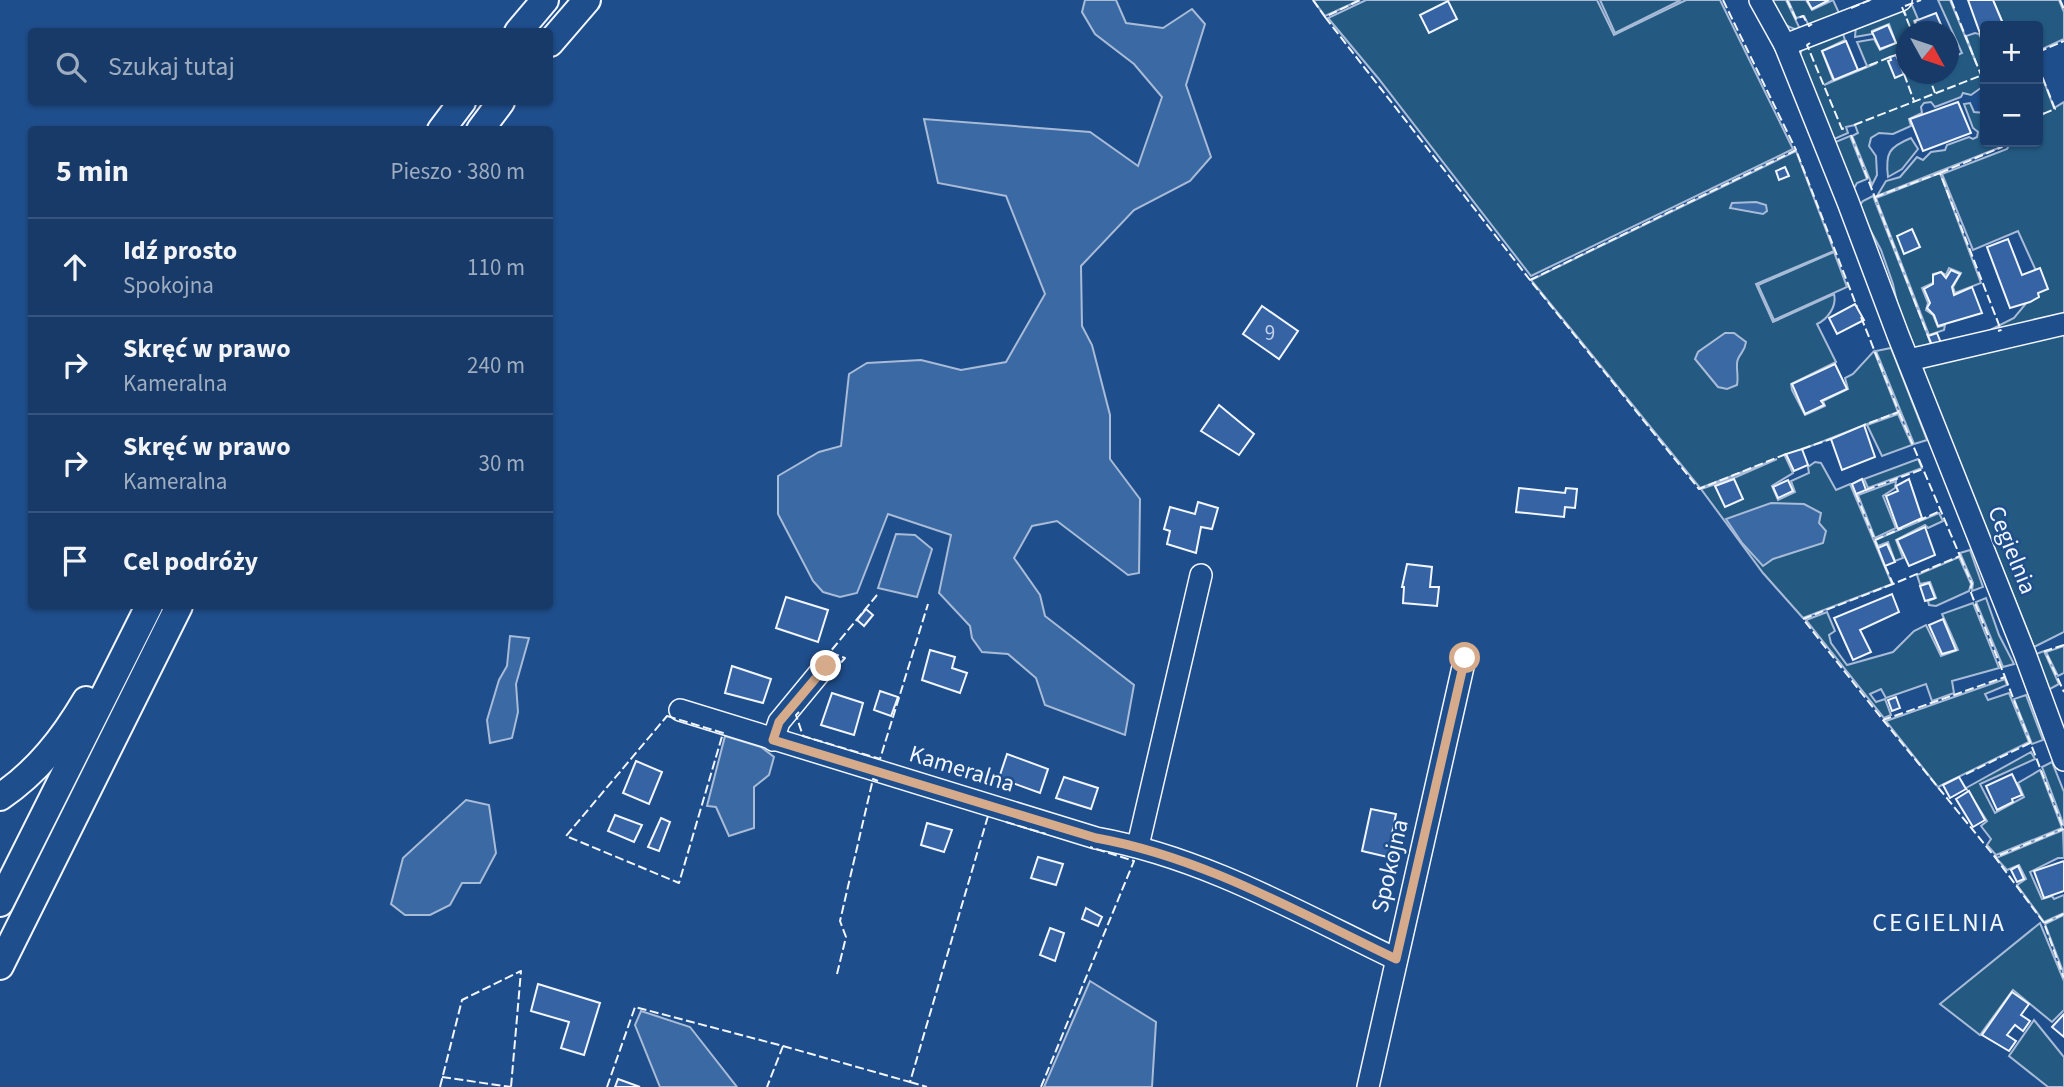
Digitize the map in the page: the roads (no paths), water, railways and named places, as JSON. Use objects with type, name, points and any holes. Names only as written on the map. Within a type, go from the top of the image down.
[{"type":"main road","points":[[521,28],[545,0]]},
{"type":"main road","points":[[553,40],[587,0]]},
{"type":"main road","points":[[444,126],[460,105]]},
{"type":"main road","points":[[483,126],[499,105]]},
{"type":"main road","points":[[0,966],[178,609]]},
{"type":"main road","points":[[0,797],[30,775],[45,759],[79,711],[103,670],[143,617]]},
{"type":"main road","points":[[0,903],[143,617]]},
{"type":"street","name":"Cegielnia","points":[[1760,0],[1785,45],[2025,654],[2064,761]]},
{"type":"street","points":[[1785,45],[1901,0]]},
{"type":"street","points":[[1909,359],[2064,324]]},
{"type":"street","points":[[1136,845],[1201,575]]},
{"type":"street","name":"Spokojna","points":[[1368,1087],[1465,658]]},
{"type":"street","points":[[773,740],[779,722],[826,666]]},
{"type":"street","name":"Kameralna","points":[[680,710],[1096,838],[1136,845],[1221,876],[1396,959]]},
{"type":"district","name":"CEGIELNIA","points":[[1939,922]]}]
